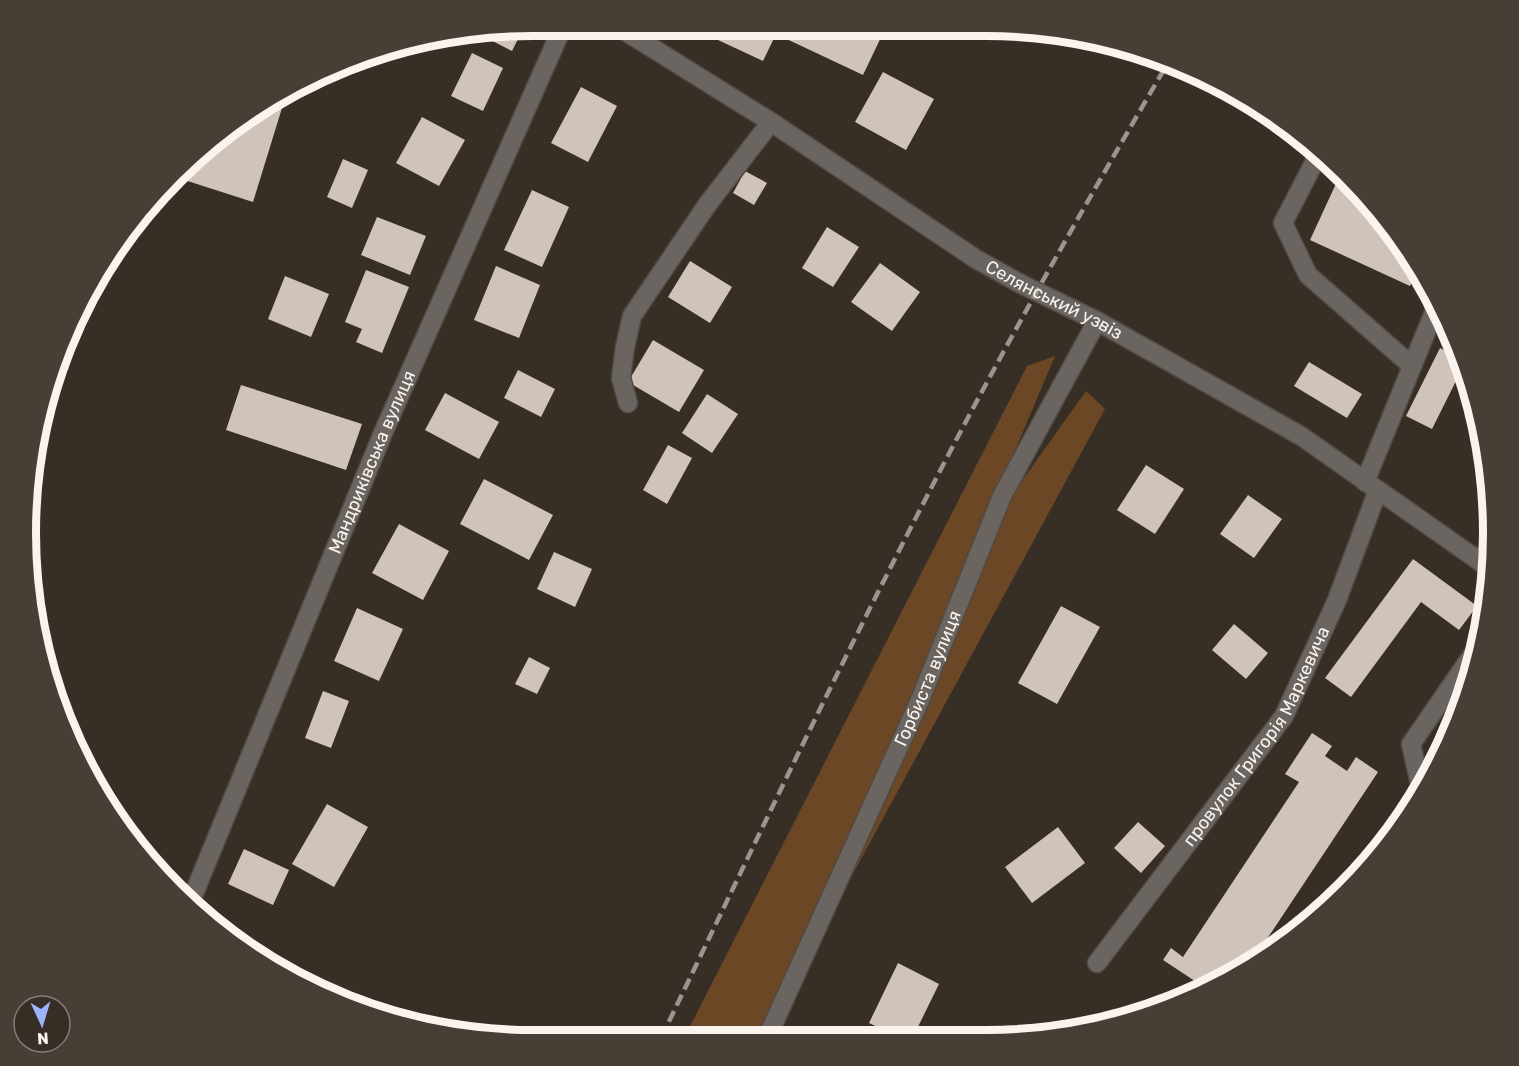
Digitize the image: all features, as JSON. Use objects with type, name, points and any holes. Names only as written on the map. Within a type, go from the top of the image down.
[{"type":"street","name":"Мандриківська вулиця","points":[[193,895],[383,432],[559,36]]},
{"type":"street","name":"Селянський узвіз","points":[[633,36],[771,122],[976,259],[1096,321],[1301,436],[1482,563]]},
{"type":"street","points":[[628,403],[621,378],[632,316],[707,205],[771,122]]},
{"type":"street","points":[[1315,160],[1283,223],[1308,275],[1412,366]]},
{"type":"street","name":"провулок Григорія Маркевича","points":[[1097,963],[1284,716],[1337,600],[1412,366],[1433,315]]},
{"type":"street","name":"Горбиста вулиця","points":[[771,1030],[920,700],[1002,496],[1096,321]]},
{"type":"street","points":[[1418,778],[1411,744],[1465,666]]},
{"type":"shaded area","points":[[1055,356],[1006,472],[1011,496],[1086,391],[1105,409],[768,1030],[688,1030],[1027,366]]},
{"type":"building","points":[[519,36],[512,51],[487,38]]},
{"type":"building","points":[[709,36],[775,36],[763,61]]},
{"type":"building","points":[[780,36],[882,36],[863,75]]},
{"type":"building","points":[[472,53],[503,68],[483,111],[451,96]]},
{"type":"building","points":[[883,72],[934,99],[906,150],[855,122]]},
{"type":"building","points":[[581,87],[617,106],[588,162],[551,143]]},
{"type":"building","points":[[283,103],[253,202],[184,180],[230,139]]},
{"type":"building","points":[[422,117],[465,140],[439,186],[396,163]]},
{"type":"building","points":[[343,159],[368,170],[352,208],[327,197]]},
{"type":"building","points":[[745,171],[767,183],[754,205],[733,193]]},
{"type":"building","points":[[1337,182],[1380,230],[1413,280],[1410,286],[1310,240]]},
{"type":"building","points":[[532,190],[569,207],[542,267],[504,250]]},
{"type":"building","points":[[377,217],[426,236],[410,275],[361,255]]},
{"type":"building","points":[[827,227],[859,247],[833,287],[802,268]]},
{"type":"building","points":[[690,261],[732,287],[710,323],[668,297]]},
{"type":"building","points":[[880,263],[920,292],[892,331],[851,302]]},
{"type":"building","points":[[496,266],[540,285],[519,338],[474,320]]},
{"type":"building","points":[[366,270],[409,287],[382,353],[356,342],[362,329],[345,322]]},
{"type":"building","points":[[285,276],[329,294],[311,337],[268,319]]},
{"type":"building","points":[[653,340],[704,370],[679,412],[628,382]]},
{"type":"building","points":[[74,344],[68,370],[64,369]]},
{"type":"building","points":[[1440,348],[1449,353],[1458,377],[1432,429],[1406,416]]},
{"type":"building","points":[[1309,362],[1362,394],[1347,418],[1294,386]]},
{"type":"building","points":[[518,370],[555,389],[541,417],[504,398]]},
{"type":"building","points":[[241,385],[362,424],[346,470],[226,430]]},
{"type":"building","points":[[445,393],[499,422],[479,459],[425,430]]},
{"type":"building","points":[[707,394],[738,414],[712,453],[682,433]]},
{"type":"building","points":[[668,445],[692,458],[667,504],[643,490]]},
{"type":"building","points":[[1146,465],[1184,489],[1155,534],[1117,510]]},
{"type":"building","points":[[484,479],[553,515],[529,560],[460,524]]},
{"type":"building","points":[[1248,495],[1282,519],[1254,558],[1220,534]]},
{"type":"building","points":[[399,524],[449,551],[423,600],[372,573]]},
{"type":"building","points":[[554,552],[592,569],[575,607],[537,589]]},
{"type":"building","points":[[1413,559],[1477,606],[1459,630],[1421,602],[1351,697],[1325,678]]},
{"type":"building","points":[[1061,606],[1100,627],[1057,704],[1018,683]]},
{"type":"building","points":[[357,608],[403,629],[379,681],[334,661]]},
{"type":"building","points":[[1234,624],[1268,653],[1246,679],[1212,650]]},
{"type":"building","points":[[529,657],[550,668],[537,694],[515,684]]},
{"type":"building","points":[[323,691],[349,701],[331,748],[305,738]]},
{"type":"building","points":[[1312,733],[1332,746],[1325,756],[1347,771],[1356,757],[1378,772],[1263,946],[1197,983],[1163,960],[1171,948],[1183,957],[1299,782],[1285,774]]},
{"type":"building","points":[[327,804],[368,827],[334,887],[292,864]]},
{"type":"building","points":[[1138,822],[1165,846],[1141,873],[1114,848]]},
{"type":"building","points":[[1058,827],[1085,863],[1032,903],[1005,867]]},
{"type":"building","points":[[244,849],[289,870],[273,905],[228,884]]},
{"type":"building","points":[[898,963],[939,984],[916,1030],[884,1030],[869,1023]]},
{"type":"railway","points":[[665,1030],[823,703],[952,448],[1103,174],[1164,69]]}]
